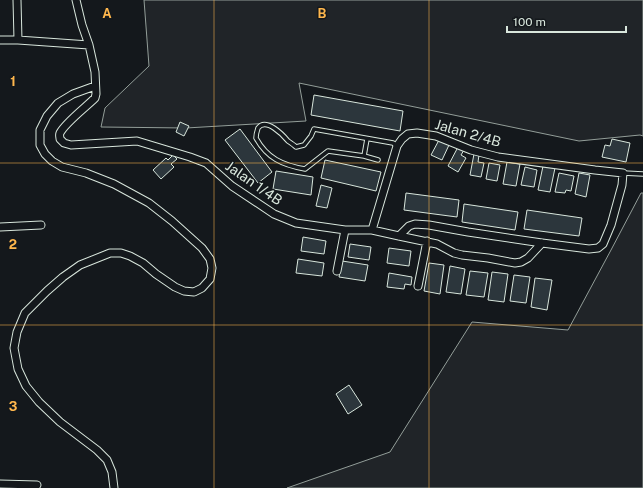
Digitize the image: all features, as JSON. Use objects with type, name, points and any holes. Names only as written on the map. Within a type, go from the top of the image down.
[{"type":"street","points":[[17,0],[18,40]]},
{"type":"street","name":"Jalan 1/4B","points":[[76,0],[82,25],[90,45],[96,94],[95,98],[68,123],[60,134],[60,139],[64,143],[71,145],[137,141],[190,157],[206,163],[232,186],[274,214],[296,223],[345,230],[372,230],[427,241],[441,245],[462,255],[515,263],[522,262],[528,258],[542,244]]},
{"type":"street","points":[[0,40],[90,45]]},
{"type":"street","points":[[95,86],[73,94],[58,103],[46,116],[40,130],[40,144],[45,154],[62,167],[86,173],[114,184],[149,203],[202,248],[210,259],[212,268],[210,279],[202,288],[194,292],[184,291],[175,287],[143,263],[130,256],[121,253],[110,253],[80,265],[63,276],[25,313],[17,332],[14,348],[18,369],[26,386],[39,402],[60,422],[97,450],[107,460],[112,472],[114,488]]},
{"type":"street","name":"Jalan 2/4B","points":[[397,146],[408,134],[417,133],[436,136],[471,150],[498,157],[623,173]]},
{"type":"street","points":[[372,230],[397,146]]},
{"type":"street","points":[[399,236],[409,226],[415,224],[542,244],[589,249],[598,248],[603,244],[611,225],[622,185],[623,173]]},
{"type":"street","points":[[0,227],[41,226]]},
{"type":"street","points":[[337,271],[345,230]]},
{"type":"street","points":[[418,286],[427,241]]},
{"type":"street","points":[[0,484],[37,485]]},
{"type":"lane","points":[[378,160],[364,156],[328,151],[304,169],[292,167],[272,158],[259,144],[256,138],[259,127],[266,125],[279,131],[296,147],[304,145],[314,129],[393,143],[397,146]]},
{"type":"lane","points":[[364,156],[367,138]]},
{"type":"lane","points":[[623,173],[643,174]]},
{"type":"shaded area","points":[[144,0],[643,0],[643,136],[640,135],[579,141],[299,83],[306,121],[186,128],[101,127],[105,108],[149,66]]},
{"type":"shaded area","points":[[641,193],[643,193],[643,488],[287,488],[390,452],[472,322],[568,330]]},
{"type":"building","points":[[314,95],[403,111],[400,131],[311,115]]},
{"type":"building","points":[[180,122],[189,126],[184,136],[176,132]]},
{"type":"building","points":[[240,129],[272,172],[258,183],[225,140]]},
{"type":"building","points":[[612,139],[630,143],[626,162],[602,157],[605,145],[610,146]]},
{"type":"building","points":[[439,140],[449,145],[442,160],[431,155]]},
{"type":"building","points":[[458,147],[464,150],[461,155],[466,158],[458,172],[448,166]]},
{"type":"building","points":[[474,154],[479,155],[478,162],[484,163],[481,177],[470,175]]},
{"type":"building","points":[[173,155],[177,159],[171,164],[174,167],[161,179],[153,170],[166,158],[168,160]]},
{"type":"building","points":[[325,160],[381,172],[376,191],[321,178]]},
{"type":"building","points":[[507,162],[520,164],[516,186],[503,184]]},
{"type":"building","points":[[489,163],[500,165],[497,181],[486,179]]},
{"type":"building","points":[[543,166],[555,168],[550,192],[538,190]]},
{"type":"building","points":[[525,167],[537,170],[534,187],[521,185]]},
{"type":"building","points":[[276,171],[313,177],[311,195],[273,189]]},
{"type":"building","points":[[559,173],[574,176],[571,191],[566,190],[565,193],[555,192]]},
{"type":"building","points":[[579,173],[590,175],[586,197],[575,194]]},
{"type":"building","points":[[321,185],[332,188],[327,208],[316,206]]},
{"type":"building","points":[[406,193],[459,200],[457,217],[404,210]]},
{"type":"building","points":[[464,204],[518,212],[515,230],[462,222]]},
{"type":"building","points":[[527,210],[582,218],[579,236],[524,229]]},
{"type":"building","points":[[303,237],[326,241],[324,254],[301,251]]},
{"type":"building","points":[[350,244],[371,247],[369,260],[348,257]]},
{"type":"building","points":[[389,248],[411,251],[409,266],[387,263]]},
{"type":"building","points":[[298,259],[324,263],[322,276],[296,273]]},
{"type":"building","points":[[342,261],[368,265],[365,281],[339,277]]},
{"type":"building","points":[[429,263],[444,265],[440,294],[424,291]]},
{"type":"building","points":[[450,266],[465,269],[461,294],[446,292]]},
{"type":"building","points":[[470,271],[488,273],[484,297],[466,295]]},
{"type":"building","points":[[492,272],[508,274],[504,302],[488,300]]},
{"type":"building","points":[[389,273],[412,277],[411,285],[405,284],[404,289],[387,287]]},
{"type":"building","points":[[514,275],[530,277],[526,303],[510,301]]},
{"type":"building","points":[[535,278],[552,280],[547,310],[531,307]]},
{"type":"building","points":[[349,385],[362,405],[348,414],[336,394]]}]
